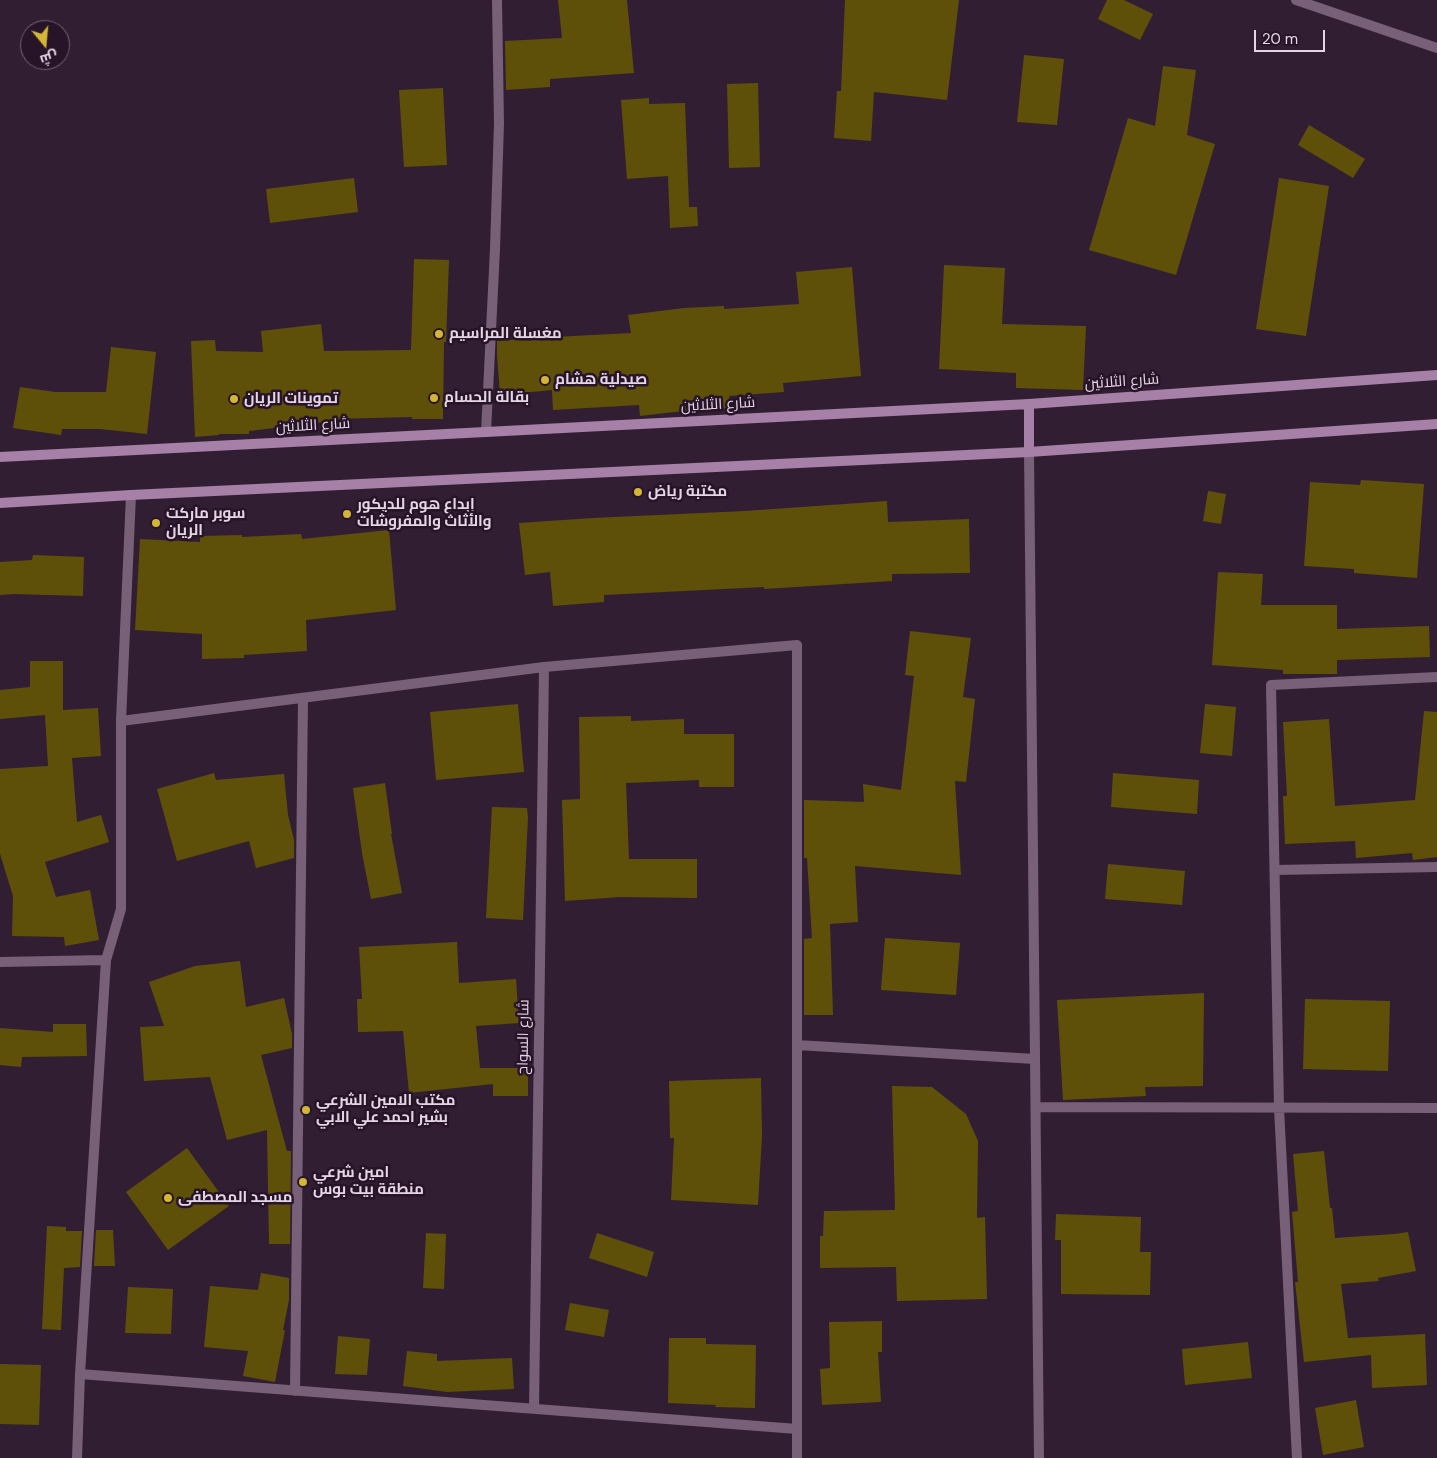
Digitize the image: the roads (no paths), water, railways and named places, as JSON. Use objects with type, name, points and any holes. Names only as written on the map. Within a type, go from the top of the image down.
[{"type":"street","points":[[486,432],[500,123],[497,0]]},
{"type":"street","points":[[1296,0],[1437,48]]},
{"type":"street","name":"شارع الثلاثين","points":[[0,457],[1029,404],[1437,375]]},
{"type":"street","points":[[1029,404],[1039,1458]]},
{"type":"street","points":[[0,504],[131,495],[1029,452],[1437,424]]},
{"type":"street","points":[[77,1458],[80,1374],[106,960],[121,909],[122,721],[131,495]]},
{"type":"street","points":[[122,721],[544,667],[797,645],[798,1458]]},
{"type":"street","name":"شارع السواح","points":[[534,1408],[544,667]]},
{"type":"street","points":[[1297,1458],[1279,1108],[1272,685],[1437,677]]},
{"type":"street","points":[[295,1391],[303,698]]},
{"type":"street","points":[[1275,870],[1437,867]]},
{"type":"street","points":[[0,962],[106,960]]},
{"type":"street","points":[[797,1044],[1035,1059]]},
{"type":"street","points":[[1036,1107],[1437,1108]]},
{"type":"street","points":[[80,1374],[798,1429]]},
{"type":"place","name":"مغسلة المراسيم","points":[[439,334]]},
{"type":"place","name":"صيدلية هشام","points":[[545,380]]},
{"type":"place","name":"بقالة الحسام","points":[[434,398]]},
{"type":"place","name":"تموينات الريان","points":[[234,399]]},
{"type":"place","name":"مكتبة رياض","points":[[638,492]]},
{"type":"place","name":"إبداع هوم للديكور والأثاث والمفروشات","points":[[347,514]]},
{"type":"place","name":"سوبر ماركت الريان","points":[[156,523]]},
{"type":"place","name":"مكتب الامين الشرعي بشير احمد علي الابي","points":[[306,1110]]},
{"type":"place","name":"امين شرعي منطقة بيت بوس","points":[[303,1182]]},
{"type":"place","name":"مسجد المصطفى","points":[[168,1198]]}]
